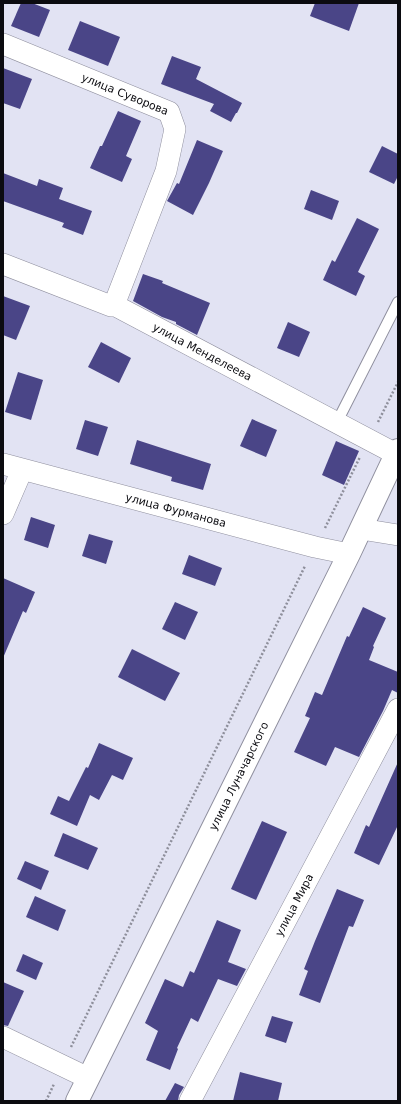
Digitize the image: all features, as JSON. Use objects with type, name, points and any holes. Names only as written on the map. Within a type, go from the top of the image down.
[{"type":"main road","name":"улица Луначарского","points":[[77,1101],[349,554],[397,452]]},
{"type":"street","name":"улица Суворова","points":[[3,44],[169,112],[175,129],[166,171],[114,305]]},
{"type":"street","name":"улица Менделеева","points":[[3,264],[111,306],[114,305],[369,440],[397,452]]},
{"type":"street","name":"улица Фурманова","points":[[13,467],[315,547],[349,554]]},
{"type":"street","points":[[3,514],[13,467]]},
{"type":"street","points":[[361,529],[398,535]]},
{"type":"street","name":"улица Мира","points":[[190,1101],[398,709]]},
{"type":"street","points":[[3,1037],[88,1078]]},
{"type":"lane","points":[[337,422],[398,302]]},
{"type":"path","points":[[46,1101],[62,1065],[300,577],[398,382]]},
{"type":"building","points":[[21,3],[32,3],[50,10],[39,37],[11,26]]},
{"type":"building","points":[[315,3],[359,3],[349,31],[310,16]]},
{"type":"building","points":[[80,21],[120,37],[108,66],[68,50]]},
{"type":"building","points":[[172,56],[201,67],[196,79],[242,103],[231,122],[210,111],[214,104],[161,84]]},
{"type":"building","points":[[3,68],[32,79],[20,109],[3,103]]},
{"type":"building","points":[[118,111],[141,121],[126,156],[132,159],[122,182],[90,168]]},
{"type":"building","points":[[197,140],[223,151],[193,215],[167,201],[177,183],[179,184]]},
{"type":"building","points":[[382,146],[398,154],[398,176],[394,184],[369,172]]},
{"type":"building","points":[[3,173],[37,186],[39,179],[63,188],[59,199],[92,211],[83,235],[62,227],[64,223],[3,201]]},
{"type":"building","points":[[311,190],[339,201],[332,220],[304,209]]},
{"type":"building","points":[[357,218],[379,229],[358,272],[365,276],[356,296],[323,280],[332,260],[335,262]]},
{"type":"building","points":[[143,274],[163,281],[162,283],[210,303],[197,335],[176,324],[176,322],[162,317],[133,301]]},
{"type":"building","points":[[3,296],[30,306],[16,340],[3,335]]},
{"type":"building","points":[[288,322],[310,332],[299,357],[277,348]]},
{"type":"building","points":[[101,342],[131,358],[119,383],[88,367]]},
{"type":"building","points":[[18,372],[43,380],[31,420],[5,412]]},
{"type":"building","points":[[252,419],[277,430],[266,457],[240,446]]},
{"type":"building","points":[[85,420],[108,427],[98,456],[76,449]]},
{"type":"building","points":[[137,440],[211,464],[203,490],[171,481],[172,477],[130,464]]},
{"type":"building","points":[[336,441],[359,451],[344,485],[322,475]]},
{"type":"building","points":[[31,517],[55,525],[48,548],[24,540]]},
{"type":"building","points":[[89,534],[113,541],[106,564],[82,556]]},
{"type":"building","points":[[189,555],[222,568],[215,586],[182,574]]},
{"type":"building","points":[[3,578],[35,592],[26,613],[23,611],[3,658]]},
{"type":"building","points":[[175,602],[198,612],[185,640],[162,629]]},
{"type":"building","points":[[363,607],[386,618],[373,646],[374,647],[369,660],[398,672],[398,693],[392,690],[383,711],[359,757],[335,747],[326,766],[294,752],[310,718],[305,716],[315,692],[322,695],[347,636],[349,637]]},
{"type":"building","points":[[132,649],[180,673],[165,701],[118,677]]},
{"type":"building","points":[[99,743],[133,758],[123,780],[112,775],[99,800],[90,795],[77,826],[50,814],[58,796],[69,801],[86,767],[88,768]]},
{"type":"building","points":[[398,762],[398,825],[379,865],[354,853],[366,825],[369,827]]},
{"type":"building","points":[[262,821],[287,832],[256,900],[231,889]]},
{"type":"building","points":[[63,833],[98,848],[88,870],[54,856]]},
{"type":"building","points":[[25,861],[49,871],[41,890],[17,879]]},
{"type":"building","points":[[337,889],[364,900],[353,927],[349,926],[320,1003],[299,995],[308,971],[304,969]]},
{"type":"building","points":[[35,896],[66,910],[58,931],[26,917]]},
{"type":"building","points":[[217,920],[241,930],[228,962],[246,969],[237,986],[218,979],[198,1022],[191,1018],[177,1048],[178,1049],[170,1070],[146,1060],[158,1031],[145,1023],[165,979],[183,987],[190,971],[194,973]]},
{"type":"building","points":[[23,954],[43,963],[36,980],[16,971]]},
{"type":"building","points":[[3,982],[24,991],[8,1026],[3,1025]]},
{"type":"building","points":[[272,1016],[293,1022],[286,1043],[265,1036]]},
{"type":"building","points":[[240,1072],[282,1083],[278,1101],[233,1101]]},
{"type":"building","points":[[175,1083],[184,1087],[179,1095],[178,1101],[165,1101]]}]
